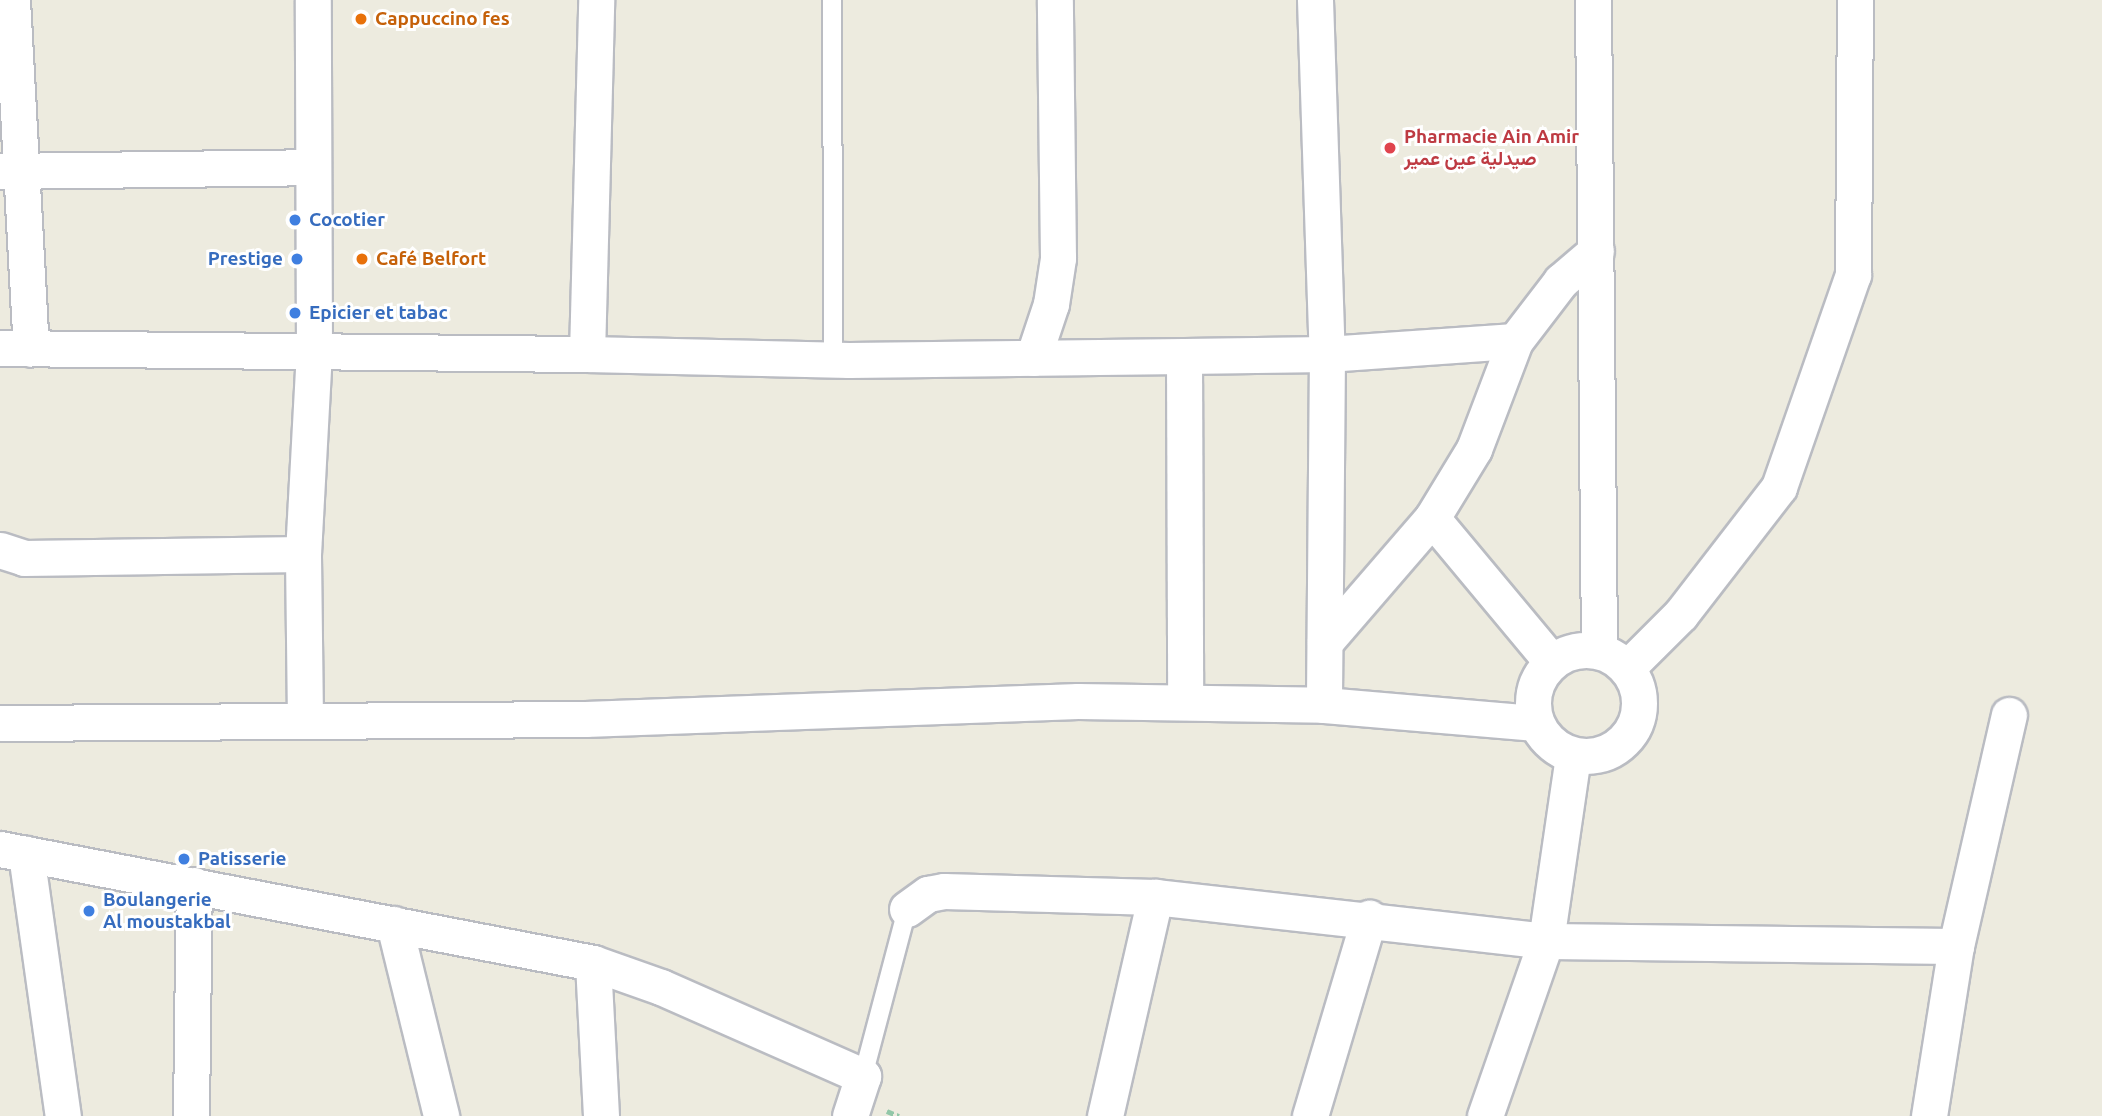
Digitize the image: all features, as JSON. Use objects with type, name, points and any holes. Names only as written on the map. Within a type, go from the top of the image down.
[{"type":"street","points":[[12,0],[11,171],[15,348],[314,348],[833,360],[1327,354],[1515,341]]},
{"type":"street","points":[[305,720],[303,554],[314,348],[313,0]]},
{"type":"street","points":[[587,354],[596,0]]},
{"type":"street","points":[[1033,358],[1051,304],[1058,258],[1055,0]]},
{"type":"street","points":[[1315,0],[1327,354],[1324,705]]},
{"type":"street","points":[[1593,0],[1596,251],[1613,659],[1639,699],[1632,732],[1606,752],[1573,755],[1558,749],[1536,723],[1534,690],[1551,662],[1582,649],[1613,659]]},
{"type":"street","points":[[1613,659],[1681,614],[1779,487],[1853,275],[1855,0]]},
{"type":"street","points":[[11,171],[313,167]]},
{"type":"street","points":[[1325,642],[1432,518],[1474,449],[1515,341],[1561,281],[1596,251]]},
{"type":"street","points":[[1184,356],[1185,702]]},
{"type":"street","points":[[1432,518],[1551,662]]},
{"type":"street","points":[[0,550],[24,558],[303,554]]},
{"type":"street","points":[[0,723],[585,719],[896,706],[1185,702],[1324,705],[1536,723]]},
{"type":"street","points":[[1929,1116],[1956,946],[2010,715]]},
{"type":"street","points":[[1485,1116],[1546,941],[1573,755]]},
{"type":"street","points":[[63,1116],[13,852],[593,963],[661,987],[863,1076],[850,1116]]},
{"type":"street","points":[[191,1116],[194,885]]},
{"type":"street","points":[[907,909],[929,894],[944,891],[1155,897],[1368,918],[1546,941],[1956,946]]},
{"type":"street","points":[[1105,1116],[1155,897]]},
{"type":"street","points":[[1310,1116],[1368,918]]},
{"type":"street","points":[[394,923],[441,1116]]},
{"type":"street","points":[[593,963],[601,1116]]},
{"type":"lane","points":[[832,0],[833,360]]},
{"type":"lane","points":[[863,1076],[907,909]]},
{"type":"place","name":"Cappuccino fes","points":[[361,19]]},
{"type":"place","name":"Pharmacie Ain Amir صيدلية عين عمير","points":[[1390,148]]},
{"type":"place","name":"Cocotier","points":[[295,220]]},
{"type":"place","name":"Prestige","points":[[297,259]]},
{"type":"place","name":"Café Belfort","points":[[362,259]]},
{"type":"place","name":"Epicier et tabac","points":[[295,313]]},
{"type":"place","name":"Patisserie","points":[[184,859]]},
{"type":"place","name":"Boulangerie Al moustakbal","points":[[89,911]]}]
